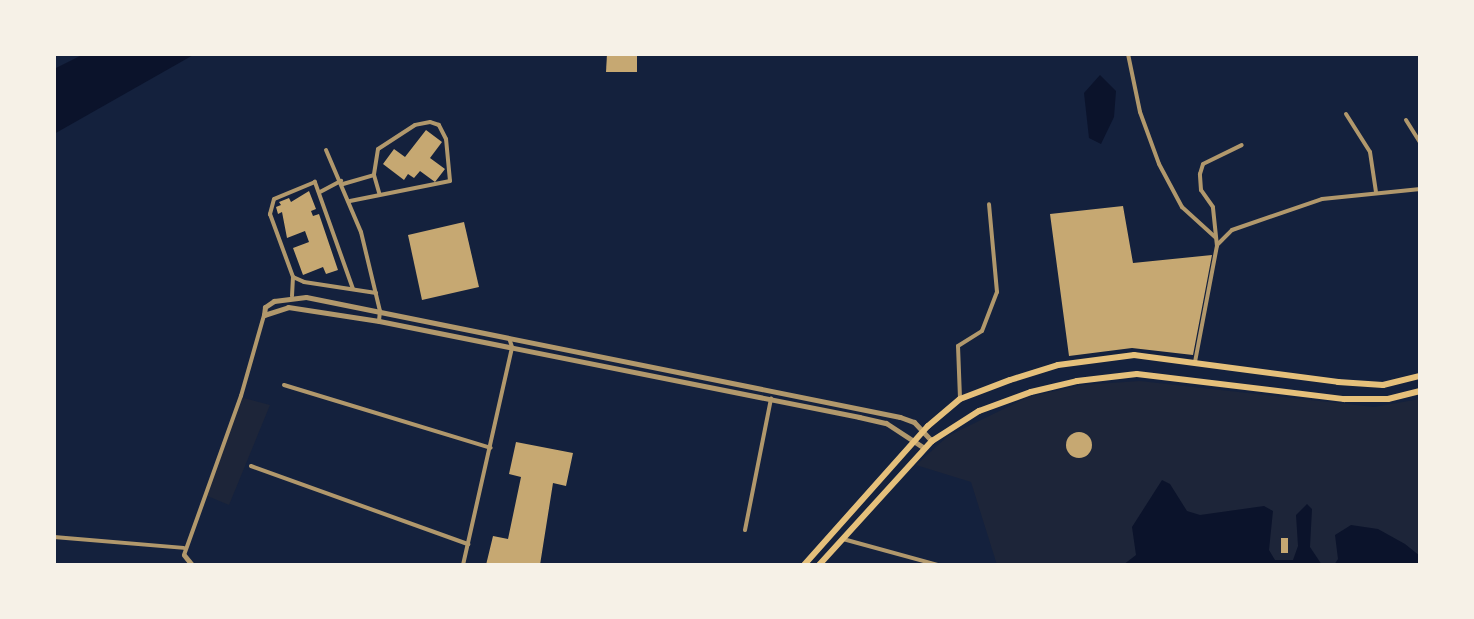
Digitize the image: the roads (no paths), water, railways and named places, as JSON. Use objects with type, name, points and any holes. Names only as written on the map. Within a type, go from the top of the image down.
[{"type":"main road","points":[[804,565],[923,431],[960,399],[1010,380],[1089,360],[1134,355],[1338,382],[1383,385],[1420,376]]},
{"type":"main road","points":[[819,565],[932,441],[979,411],[1032,392],[1077,381],[1137,374],[1344,399],[1388,399],[1420,391]]},
{"type":"street","points":[[1128,54],[1140,112],[1159,164],[1182,207],[1216,238]]},
{"type":"street","points":[[1346,114],[1370,153],[1376,192]]},
{"type":"street","points":[[1406,120],[1420,142]]},
{"type":"street","points":[[350,201],[379,193],[450,181],[446,139],[439,125],[430,122],[416,125],[387,140],[378,149],[374,175],[379,193]]},
{"type":"street","points":[[1195,362],[1217,246],[1213,207],[1201,190],[1200,174],[1203,164],[1242,145]]},
{"type":"street","points":[[326,150],[350,201],[376,293],[380,311],[379,321]]},
{"type":"street","points":[[320,192],[342,183],[374,175]]},
{"type":"street","points":[[292,296],[293,277],[270,214],[270,204],[313,181],[320,192],[353,289]]},
{"type":"street","points":[[1217,246],[1232,230],[1311,203],[1376,192],[1420,189]]},
{"type":"street","points":[[960,399],[958,345],[982,331],[997,292],[990,204]]},
{"type":"street","points":[[293,277],[376,293]]},
{"type":"street","points":[[192,565],[184,555],[184,548],[241,396],[265,307],[292,296],[380,311],[900,417],[923,431],[932,441]]},
{"type":"street","points":[[264,315],[288,307],[379,321],[668,378],[886,423],[924,448]]},
{"type":"street","points":[[463,565],[512,347],[508,338]]},
{"type":"street","points":[[668,378],[669,370]]},
{"type":"street","points":[[284,385],[491,448]]},
{"type":"street","points":[[745,530],[771,399]]},
{"type":"street","points":[[251,466],[468,544]]},
{"type":"street","points":[[54,537],[184,548]]},
{"type":"street","points":[[842,539],[938,565]]}]
